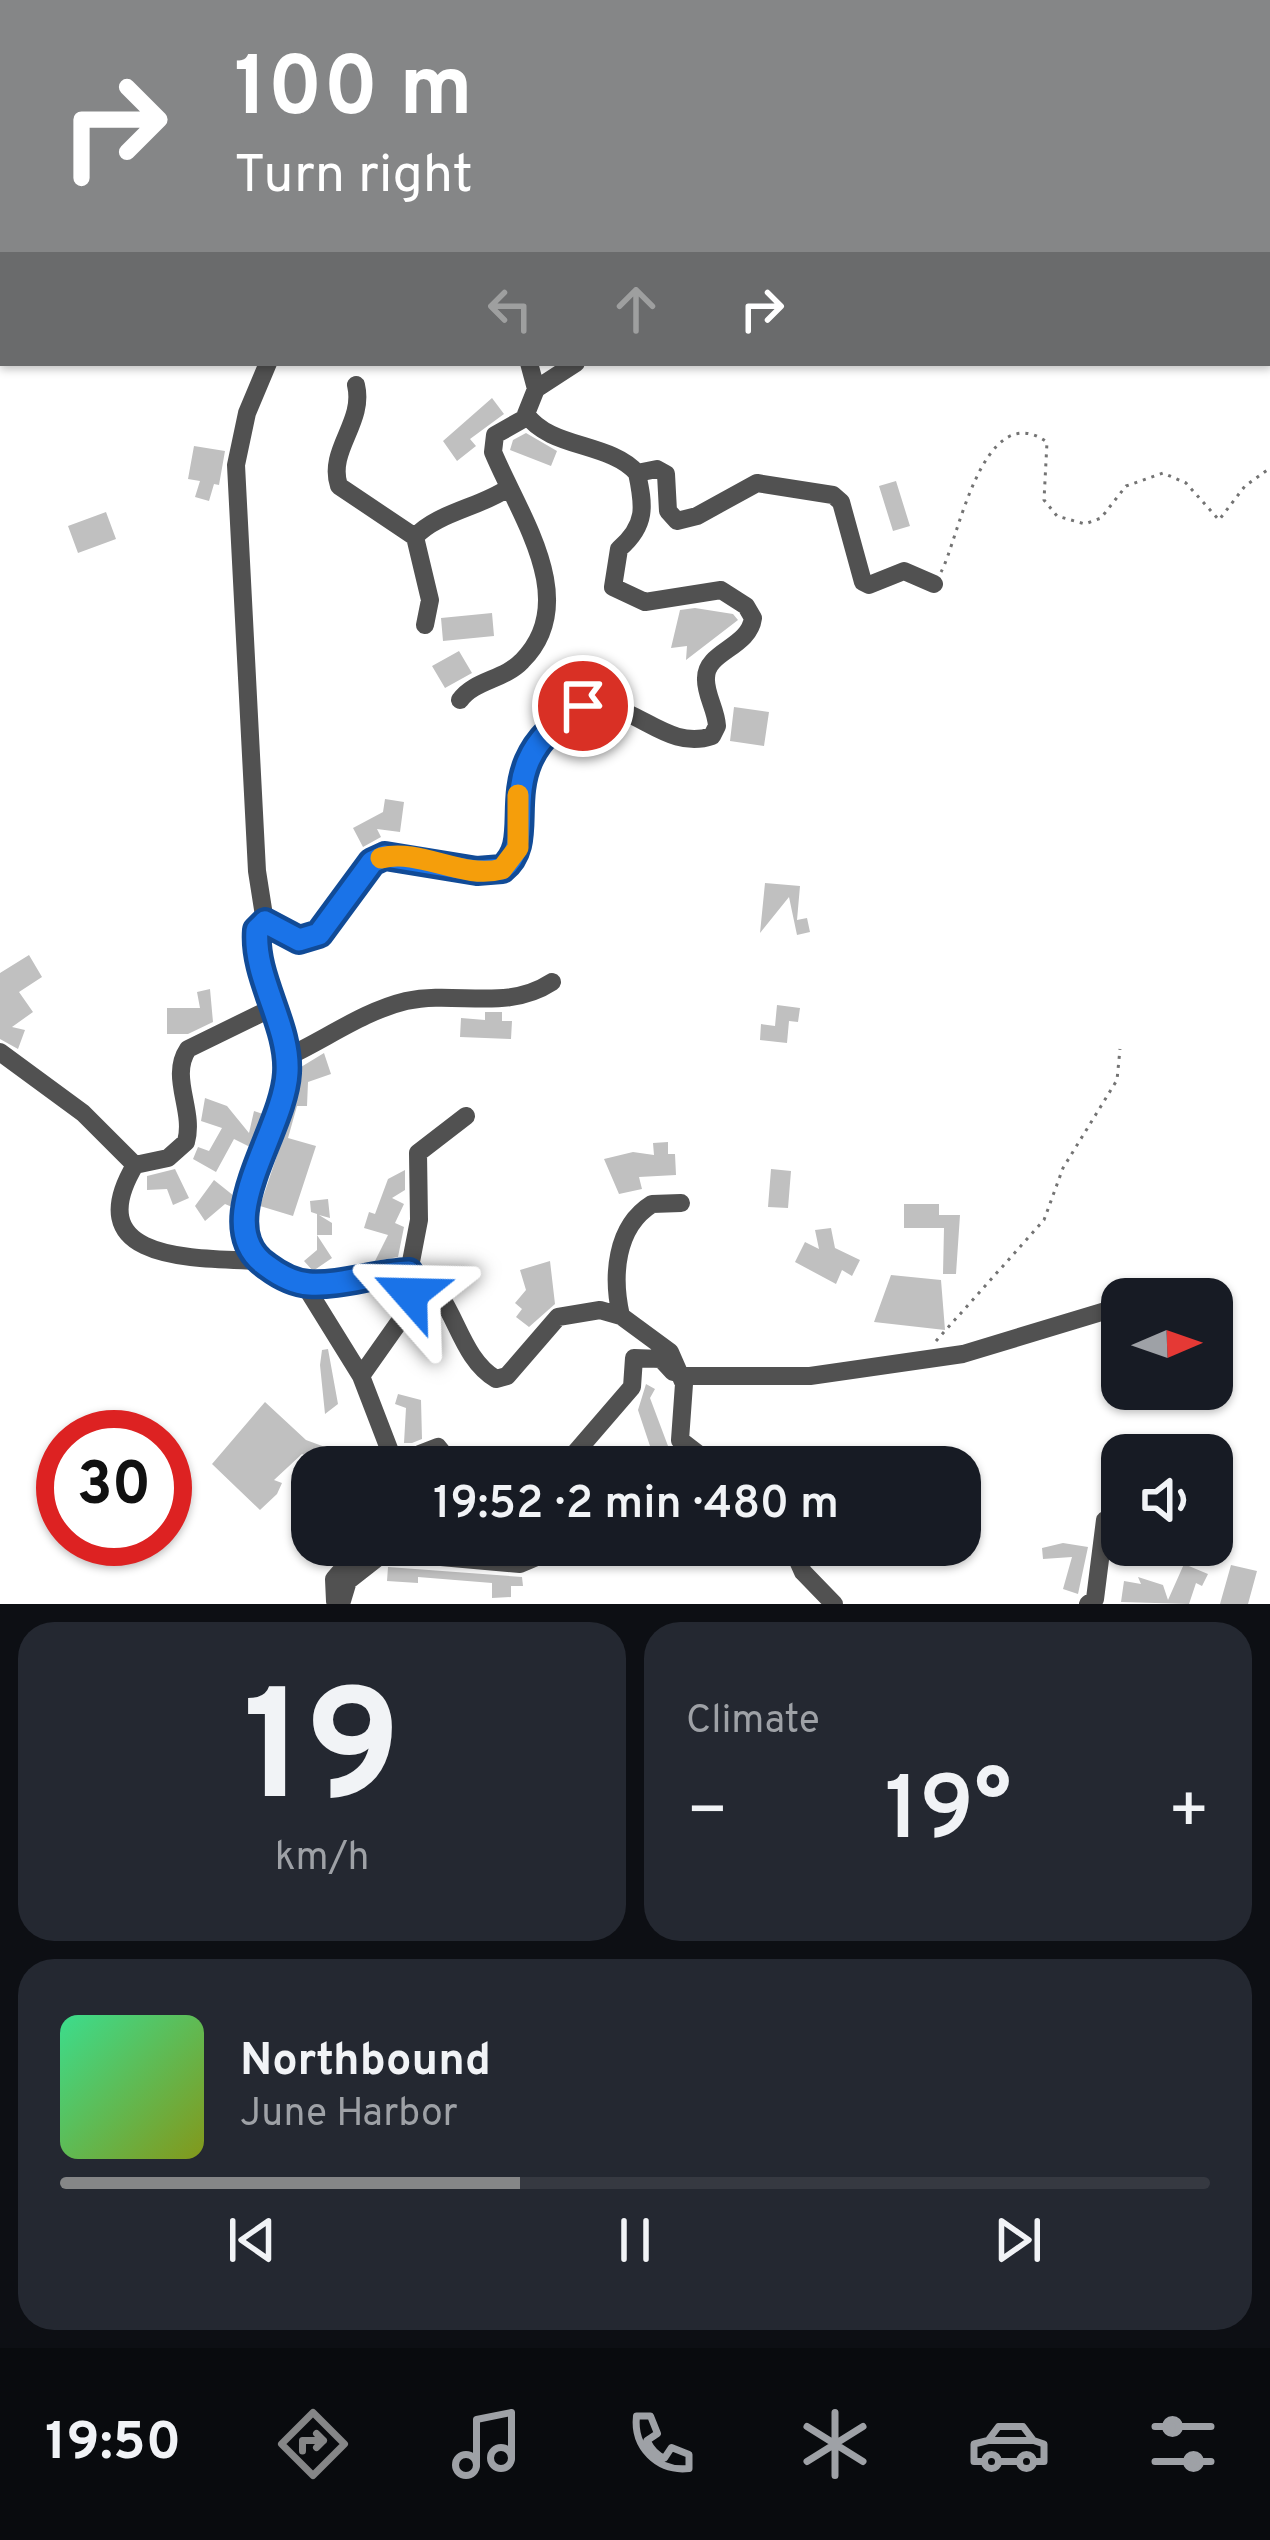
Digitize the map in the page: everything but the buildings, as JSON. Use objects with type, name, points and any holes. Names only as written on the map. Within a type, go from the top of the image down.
[{"type":"street","points":[[260,1261],[243,1238],[243,1207],[276,1124],[287,1057],[256,940],[265,922],[256,871],[236,465],[247,413],[267,366]]},
{"type":"street","points":[[460,700],[466,691],[522,662],[550,608],[544,571],[492,442],[501,431],[527,417],[536,389],[530,366]]},
{"type":"street","points":[[536,389],[570,366]]},
{"type":"street","points":[[356,385],[358,410],[335,466],[339,486],[415,537],[430,599],[425,625]]},
{"type":"street","points":[[527,417],[637,472],[657,469],[666,474],[668,511],[676,521],[697,516],[758,483],[833,494],[841,502],[862,582],[869,585],[904,571],[934,584]]},
{"type":"street","points":[[265,922],[310,940],[372,862],[385,856],[477,871],[502,869],[518,848],[518,791],[529,753],[542,735],[583,706],[615,705],[684,741],[712,736],[717,726],[705,676],[710,664],[742,642],[753,619],[746,606],[721,590],[645,602],[614,587],[620,549],[639,532],[643,517],[637,472]]},
{"type":"street","points":[[415,537],[429,525],[485,504],[508,488]]},
{"type":"street","points":[[287,1057],[390,1005],[453,996],[504,1000],[553,982]]},
{"type":"street","points":[[136,1165],[168,1158],[186,1142],[189,1111],[179,1073],[188,1048],[274,1007]]},
{"type":"street","points":[[0,1052],[83,1113],[136,1165]]},
{"type":"street","points":[[361,1376],[409,1307],[409,1272],[419,1220],[418,1153],[466,1116]]},
{"type":"street","points":[[136,1165],[119,1201],[121,1219],[133,1240],[164,1253],[260,1261],[304,1284],[361,1376],[388,1446]]},
{"type":"street","points":[[621,1316],[616,1281],[626,1231],[652,1204],[680,1203]]},
{"type":"street","points":[[304,1284],[409,1272],[429,1280],[474,1357],[496,1379],[508,1376],[558,1317],[600,1310],[621,1316],[670,1352],[683,1376],[680,1440],[688,1446]]},
{"type":"street","points":[[683,1376],[810,1376],[988,1349],[1101,1313]]},
{"type":"street","points":[[581,1446],[632,1387],[634,1358],[651,1356],[668,1365],[680,1406]]},
{"type":"street","points":[[1088,1604],[1095,1599],[1101,1552]]},
{"type":"street","points":[[339,1604],[334,1579],[345,1566]]},
{"type":"street","points":[[339,1604],[348,1581],[367,1566]]},
{"type":"street","points":[[800,1566],[834,1604]]},
{"type":"path","points":[[934,584],[951,554],[965,498],[982,462],[1019,437],[1037,436],[1047,442],[1044,500],[1057,516],[1078,524],[1101,518],[1126,486],[1163,473],[1186,483],[1219,520],[1244,486],[1270,468]]},
{"type":"path","points":[[923,1357],[1044,1220],[1063,1168],[1117,1080],[1120,1049]]},
{"type":"slow traffic","points":[[381,858],[402,854],[477,871],[502,869],[512,862],[518,848],[518,795]]},
{"type":"route","points":[[410,1294],[409,1272],[304,1284],[282,1276],[250,1254],[243,1238],[243,1207],[276,1124],[287,1074],[257,930],[265,922],[276,924],[293,938],[310,940],[372,862],[385,856],[402,854],[477,871],[502,869],[512,862],[518,848],[518,791],[529,753],[542,735],[583,706]]}]
